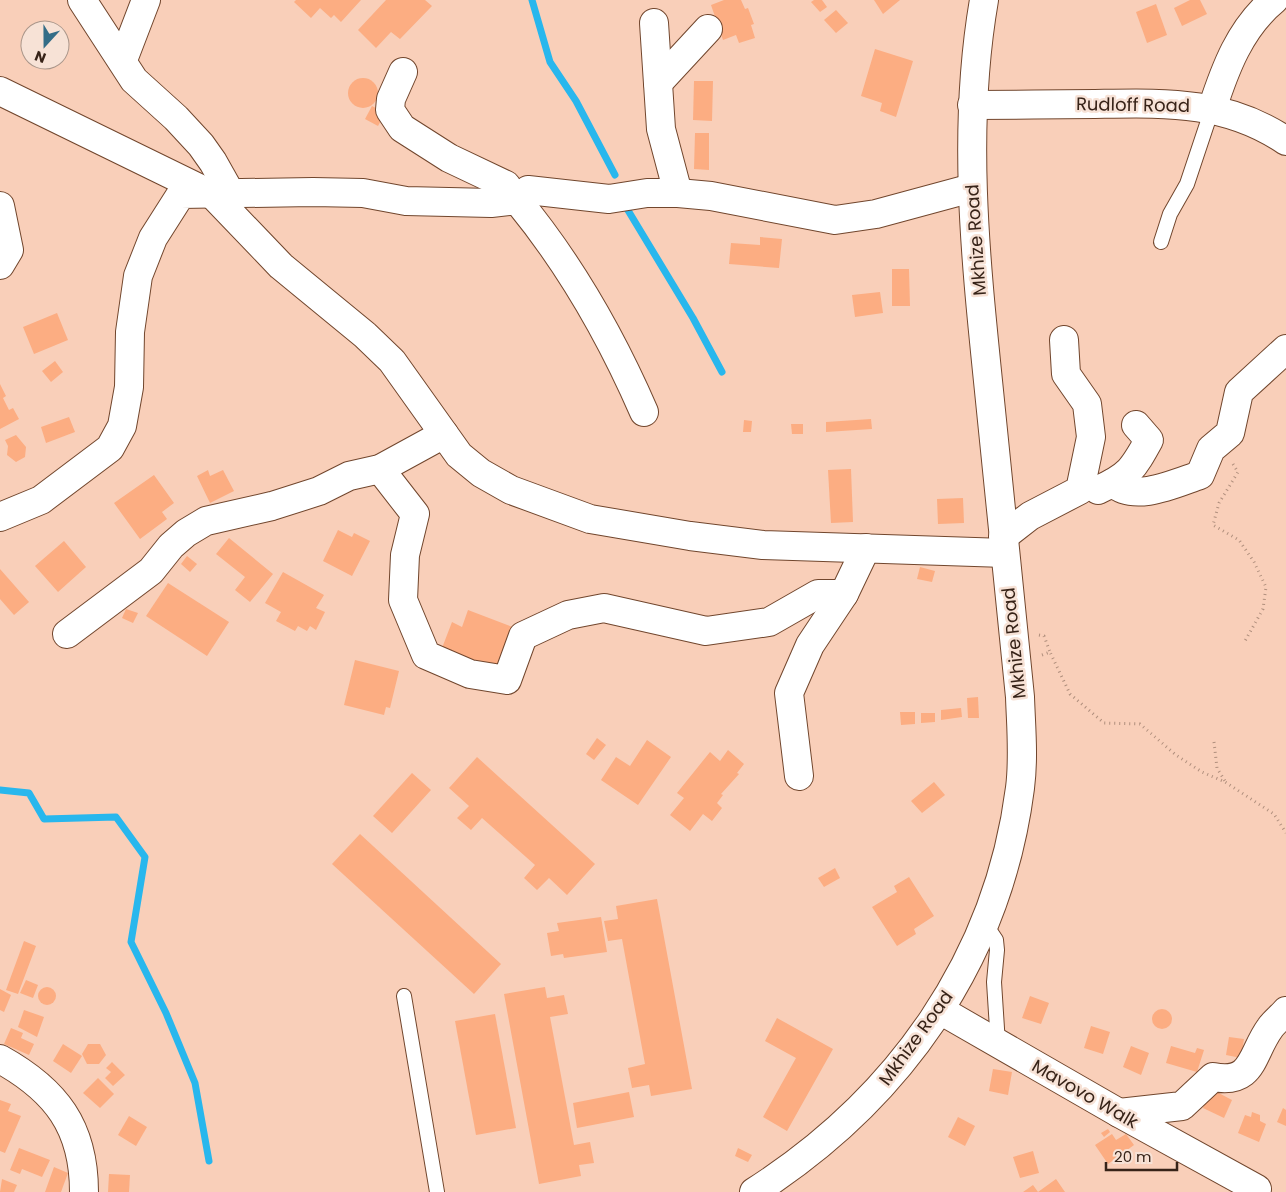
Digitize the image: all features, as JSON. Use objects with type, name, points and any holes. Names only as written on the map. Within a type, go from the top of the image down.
[{"type":"street","points":[[82,0],[123,60],[134,80],[176,118],[201,145],[222,195],[281,266],[392,361],[459,455],[481,473],[511,490],[590,518],[690,536],[762,545],[866,548],[1004,545],[1030,516],[1080,490],[1093,492],[1113,483],[1133,469],[1149,440],[1136,425]]},
{"type":"street","points":[[123,60],[146,0]]},
{"type":"street","name":"Mkhize Road","points":[[754,1192],[821,1144],[860,1110],[901,1064],[940,1010],[971,953],[993,900],[1011,838],[1020,787],[1022,747],[1016,664],[977,272],[972,188],[972,105],[978,36],[984,0]]},
{"type":"street","points":[[1212,109],[1235,49],[1246,30],[1274,0]]},
{"type":"street","points":[[654,23],[661,129],[678,193]]},
{"type":"street","points":[[658,83],[708,30]]},
{"type":"street","points":[[403,72],[393,94],[390,110],[402,128],[449,158],[506,185],[546,234],[587,298],[622,362],[644,412]]},
{"type":"street","points":[[0,91],[222,195]]},
{"type":"street","name":"Rudloff Road","points":[[972,105],[1170,103],[1212,109],[1239,116],[1267,128],[1286,142]]},
{"type":"street","points":[[0,517],[41,500],[110,448],[122,426],[129,386],[130,332],[138,276],[153,238],[181,194],[363,193],[406,200],[491,203],[517,200],[528,190],[609,199],[647,193],[678,193],[711,196],[834,220],[876,214],[972,188]]},
{"type":"street","points":[[0,206],[8,250],[0,265]]},
{"type":"street","points":[[1064,340],[1066,374],[1087,404],[1091,437],[1080,490]]},
{"type":"street","points":[[1113,483],[1119,489],[1143,492],[1200,475],[1211,449],[1230,433],[1239,392],[1286,349]]},
{"type":"street","points":[[67,634],[151,571],[171,546],[186,533],[206,521],[272,506],[319,491],[349,476],[380,469],[444,434]]},
{"type":"street","points":[[380,469],[415,514],[405,555],[403,600],[426,654],[470,674],[507,680],[523,636],[568,615],[604,608],[706,631],[769,622],[818,594],[844,594]]},
{"type":"street","points":[[799,776],[789,693],[810,645],[844,594],[866,548]]},
{"type":"street","name":"Mavovo Walk","points":[[940,1010],[1256,1190]]},
{"type":"street","points":[[1119,1113],[1182,1106],[1214,1077],[1228,1080],[1246,1072],[1269,1029],[1286,1011]]},
{"type":"street","points":[[0,1059],[45,1089],[63,1110],[76,1137],[84,1166],[84,1192]]},
{"type":"lane","points":[[1161,242],[1170,214],[1187,184],[1212,109]]},
{"type":"lane","points":[[984,922],[996,940],[994,982],[998,1044]]},
{"type":"lane","points":[[404,996],[437,1192]]},
{"type":"path","points":[[1219,442],[1238,472],[1219,503],[1214,525],[1239,540],[1254,562],[1266,587],[1263,609],[1246,641]]},
{"type":"path","points":[[1016,664],[1050,652],[1070,694],[1104,723],[1140,724],[1176,754],[1202,772],[1225,782],[1274,814],[1286,833]]},
{"type":"path","points":[[1214,742],[1218,768],[1225,782]]},
{"type":"building","points":[[296,0],[361,0],[341,22],[334,15],[331,18],[320,8],[311,18],[294,2]]},
{"type":"building","points":[[386,0],[425,0],[432,6],[400,39],[391,32],[376,48],[358,30]]},
{"type":"building","points":[[724,0],[741,0],[745,9],[748,8],[754,24],[751,25],[755,38],[739,43],[736,35],[723,40],[711,5]]},
{"type":"building","points":[[822,0],[827,7],[820,12],[811,2]]},
{"type":"building","points":[[874,0],[900,0],[883,14]]},
{"type":"building","points":[[1190,0],[1200,0],[1207,14],[1182,26],[1174,8]]},
{"type":"building","points":[[1156,4],[1167,35],[1147,43],[1136,12]]},
{"type":"building","points":[[836,10],[848,23],[836,33],[824,20]]},
{"type":"building","points":[[875,49],[913,61],[896,117],[880,111],[882,103],[861,96]]},
{"type":"building","points":[[363,78],[369,79],[377,87],[377,99],[369,107],[363,108],[357,107],[349,99],[348,93],[349,87],[357,79]]},
{"type":"building","points":[[694,81],[713,81],[712,121],[693,120]]},
{"type":"building","points":[[372,106],[385,113],[378,126],[365,119]]},
{"type":"building","points":[[695,133],[709,133],[709,170],[694,169]]},
{"type":"building","points":[[760,237],[782,239],[779,268],[729,264],[731,243],[760,245]]},
{"type":"building","points":[[892,269],[909,269],[910,306],[892,306]]},
{"type":"building","points":[[880,292],[883,313],[855,317],[852,295]]},
{"type":"building","points":[[57,313],[68,340],[34,354],[23,327]]},
{"type":"building","points":[[55,361],[63,372],[51,382],[42,371]]},
{"type":"building","points":[[0,384],[6,396],[3,398],[9,410],[13,408],[19,419],[0,429]]},
{"type":"building","points":[[69,417],[75,432],[46,443],[41,427]]},
{"type":"building","points":[[871,419],[872,429],[826,432],[826,422]]},
{"type":"building","points":[[744,420],[752,421],[751,432],[743,432]]},
{"type":"building","points":[[791,424],[803,424],[803,434],[792,434]]},
{"type":"building","points":[[16,435],[26,447],[25,457],[16,462],[7,455],[8,446],[5,440]]},
{"type":"building","points":[[851,469],[853,522],[831,523],[828,470]]},
{"type":"building","points":[[208,470],[210,476],[223,470],[234,491],[210,503],[197,476]]},
{"type":"building","points":[[154,475],[174,503],[162,512],[167,519],[140,539],[114,503]]},
{"type":"building","points":[[963,498],[964,523],[938,524],[937,499]]},
{"type":"building","points":[[338,530],[352,537],[354,533],[370,541],[352,576],[323,561]]},
{"type":"building","points":[[229,538],[273,574],[250,602],[235,590],[245,577],[216,554]]},
{"type":"building","points":[[64,541],[86,567],[58,592],[35,566]]},
{"type":"building","points":[[187,556],[197,564],[190,572],[181,564]]},
{"type":"building","points":[[920,567],[935,571],[932,582],[917,579]]},
{"type":"building","points":[[0,569],[29,602],[14,615],[0,599]]},
{"type":"building","points":[[283,572],[324,595],[316,608],[325,612],[316,630],[310,626],[307,631],[298,626],[295,631],[276,621],[281,612],[265,603]]},
{"type":"building","points":[[168,583],[229,622],[207,656],[146,616]]},
{"type":"building","points":[[126,609],[138,613],[133,623],[122,618]]},
{"type":"building","points":[[468,610],[515,628],[498,674],[442,648],[452,622],[462,627]]},
{"type":"building","points":[[355,660],[399,671],[390,708],[386,707],[384,715],[344,705]]},
{"type":"building","points":[[978,697],[979,718],[968,718],[967,698]]},
{"type":"building","points":[[961,708],[962,717],[941,720],[941,710]]},
{"type":"building","points":[[900,712],[915,712],[915,724],[901,725]]},
{"type":"building","points":[[921,713],[935,713],[935,722],[921,723]]},
{"type":"building","points":[[597,738],[606,745],[594,760],[586,754]]},
{"type":"building","points":[[647,740],[671,757],[638,805],[601,780],[616,757],[630,766]]},
{"type":"building","points":[[728,750],[744,764],[737,773],[739,774],[721,794],[723,795],[717,803],[722,808],[712,821],[703,814],[690,831],[670,815],[684,798],[677,793],[710,752],[720,761]]},
{"type":"building","points":[[477,757],[595,864],[567,895],[549,878],[537,890],[524,878],[535,865],[482,818],[471,830],[457,818],[469,806],[449,788]]},
{"type":"building","points":[[412,773],[431,790],[392,833],[373,816]]},
{"type":"building","points":[[934,782],[945,795],[922,813],[911,801]]},
{"type":"building","points":[[360,834],[501,964],[474,994],[332,864]]},
{"type":"building","points":[[835,868],[840,878],[824,887],[818,878]]},
{"type":"building","points":[[909,877],[934,916],[914,929],[916,934],[897,946],[872,907],[897,892],[894,886]]},
{"type":"building","points":[[657,899],[692,1089],[651,1096],[649,1085],[632,1088],[628,1068],[645,1064],[622,939],[608,941],[604,921],[618,919],[616,906]]},
{"type":"building","points":[[601,917],[607,952],[564,958],[563,954],[551,956],[547,933],[559,931],[557,923]]},
{"type":"building","points":[[24,941],[36,946],[18,994],[6,990]]},
{"type":"building","points":[[26,980],[38,985],[33,998],[20,993]]},
{"type":"building","points":[[43,987],[51,987],[56,992],[54,1003],[43,1005],[38,1000],[38,992]]},
{"type":"building","points":[[545,987],[547,998],[564,995],[568,1014],[550,1017],[574,1145],[590,1142],[594,1163],[579,1165],[581,1176],[539,1184],[504,994]]},
{"type":"building","points":[[0,989],[11,995],[4,1012],[0,1010]]},
{"type":"building","points":[[1030,996],[1049,1003],[1041,1024],[1022,1018]]},
{"type":"building","points":[[1162,1009],[1169,1012],[1172,1019],[1169,1026],[1162,1029],[1155,1026],[1152,1019],[1155,1012]]},
{"type":"building","points":[[24,1010],[44,1017],[37,1037],[18,1027]]},
{"type":"building","points":[[495,1014],[516,1128],[476,1135],[455,1021]]},
{"type":"building","points":[[777,1018],[833,1049],[787,1131],[763,1117],[796,1058],[765,1041]]},
{"type":"building","points":[[1091,1026],[1110,1032],[1103,1054],[1084,1048]]},
{"type":"building","points":[[11,1028],[23,1033],[21,1038],[34,1044],[29,1055],[4,1044]]},
{"type":"building","points":[[1229,1037],[1244,1039],[1241,1058],[1226,1055]]},
{"type":"building","points":[[63,1044],[82,1056],[71,1073],[53,1061]]},
{"type":"building","points":[[88,1044],[100,1044],[106,1055],[99,1064],[87,1064],[82,1054]]},
{"type":"building","points":[[1131,1046],[1149,1053],[1141,1075],[1123,1067]]},
{"type":"building","points":[[1171,1046],[1195,1053],[1197,1048],[1204,1050],[1197,1072],[1166,1063]]},
{"type":"building","points":[[112,1062],[125,1075],[113,1086],[105,1078],[111,1072],[106,1068]]},
{"type":"building","points":[[993,1069],[1012,1072],[1008,1095],[989,1091]]},
{"type":"building","points":[[98,1078],[114,1094],[100,1108],[83,1093]]},
{"type":"building","points":[[1211,1089],[1232,1100],[1224,1118],[1203,1108]]},
{"type":"building","points":[[629,1092],[634,1117],[577,1128],[573,1103]]},
{"type":"building","points":[[0,1100],[11,1104],[8,1111],[21,1116],[5,1153],[0,1151]]},
{"type":"building","points":[[1283,1108],[1286,1110],[1286,1126],[1277,1122]]},
{"type":"building","points":[[1252,1112],[1260,1115],[1260,1121],[1266,1124],[1259,1142],[1238,1133],[1245,1115],[1251,1117]]},
{"type":"building","points":[[129,1116],[147,1127],[136,1146],[118,1135]]},
{"type":"building","points":[[958,1117],[975,1126],[965,1146],[948,1137]]},
{"type":"building","points":[[1108,1129],[1110,1132],[1104,1137],[1101,1133]]},
{"type":"building","points":[[1112,1134],[1116,1140],[1126,1134],[1134,1145],[1108,1164],[1095,1145]]},
{"type":"building","points":[[19,1148],[50,1160],[42,1177],[22,1169],[20,1174],[10,1170]]},
{"type":"building","points":[[738,1148],[752,1155],[748,1162],[735,1156]]},
{"type":"building","points":[[1033,1151],[1039,1173],[1020,1178],[1013,1157]]},
{"type":"building","points":[[54,1167],[68,1173],[61,1192],[45,1192]]},
{"type":"building","points":[[109,1174],[130,1175],[129,1192],[108,1192]]},
{"type":"building","points":[[2,1179],[17,1185],[14,1192],[0,1192]]},
{"type":"building","points":[[1056,1179],[1065,1192],[1038,1192]]},
{"type":"building","points":[[1033,1185],[1038,1192],[1023,1192]]},
{"type":"waterway","points":[[532,0],[550,62],[576,101],[615,175]]},
{"type":"waterway","points":[[626,207],[693,318],[722,372]]},
{"type":"waterway","points":[[0,790],[29,793],[44,819],[116,817],[145,857],[131,942],[166,1013],[195,1083],[209,1161]]}]
